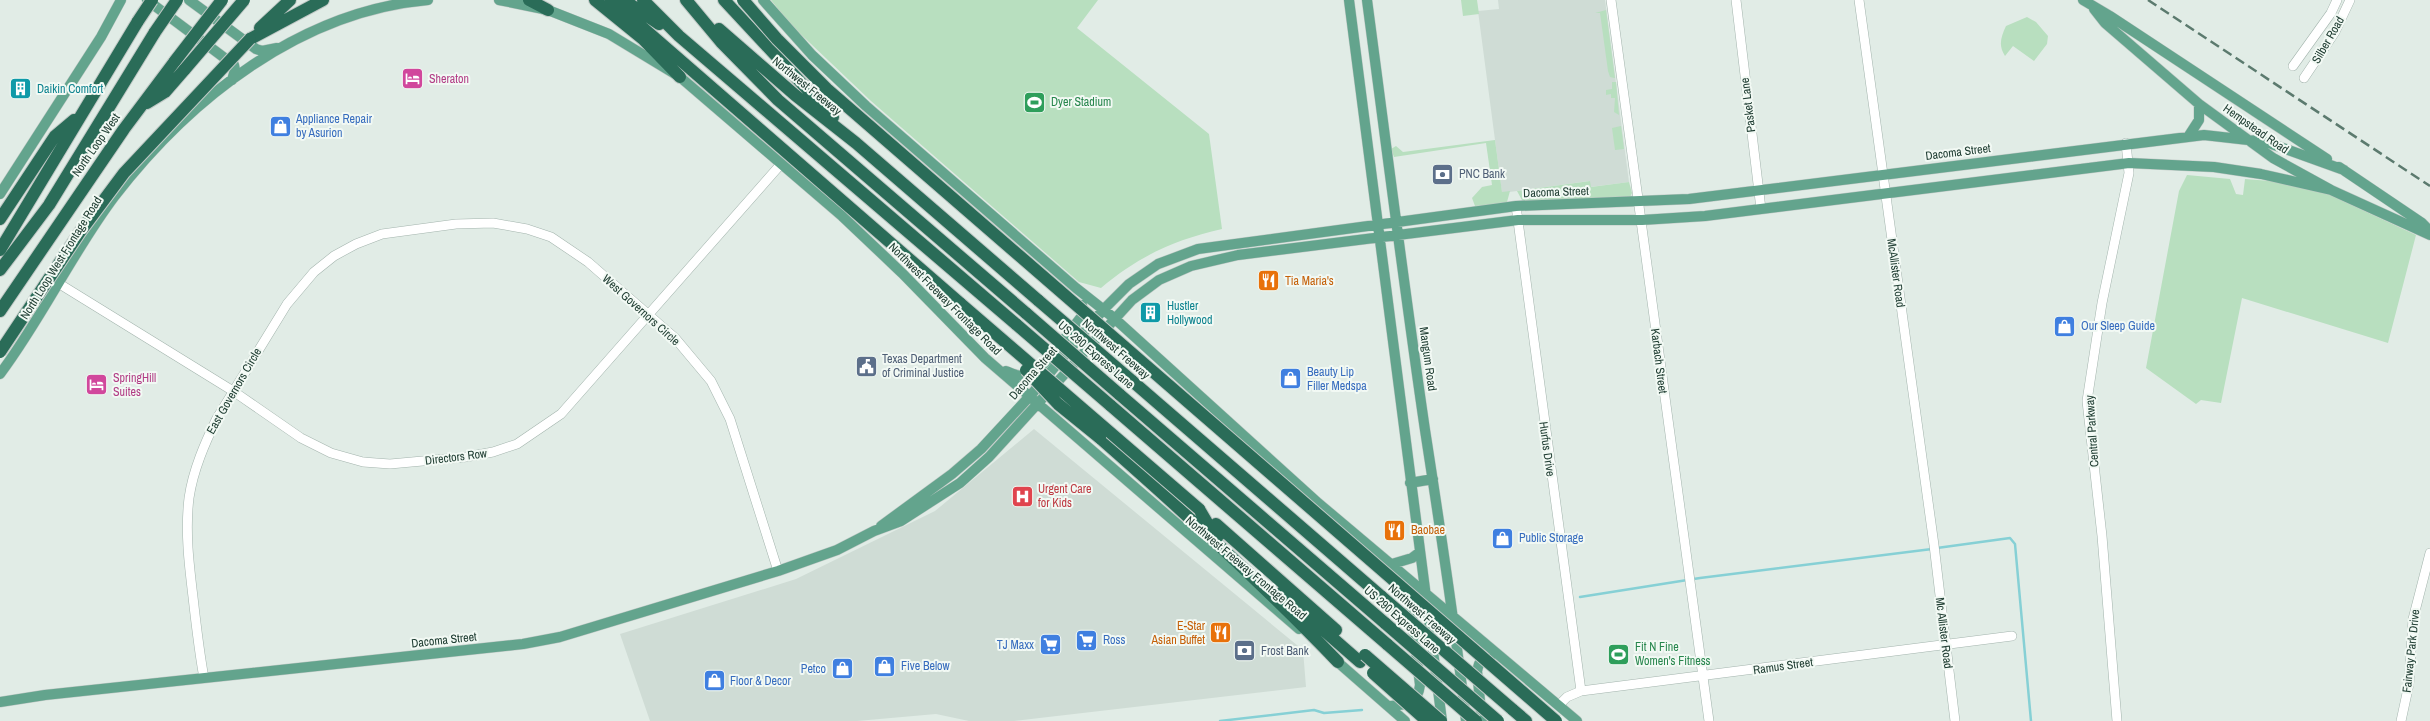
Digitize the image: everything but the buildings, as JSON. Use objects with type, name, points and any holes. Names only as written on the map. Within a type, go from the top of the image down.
[{"type":"highway","name":"North Loop West","points":[[0,250],[152,0]]},
{"type":"highway","points":[[0,270],[49,206],[155,32],[177,0]]},
{"type":"highway","name":"North Loop West","points":[[0,311],[140,107],[180,65],[222,0]]},
{"type":"highway","points":[[180,65],[244,0]]},
{"type":"highway","points":[[0,352],[80,232],[124,173],[250,39],[290,0]]},
{"type":"highway","points":[[250,39],[323,0]]},
{"type":"highway","points":[[529,0],[548,10]]},
{"type":"highway","points":[[595,0],[643,40],[680,76]]},
{"type":"highway","points":[[611,0],[1442,721]]},
{"type":"highway","points":[[624,0],[679,36]]},
{"type":"highway","points":[[643,0],[679,36],[1110,404],[1476,721]]},
{"type":"highway","name":"Northwest Freeway","points":[[686,0],[795,95],[856,143],[1526,721]]},
{"type":"highway","name":"US 290 Express Lane","points":[[686,0],[721,42],[778,100],[1498,721]]},
{"type":"highway","points":[[724,0],[856,143]]},
{"type":"highway","points":[[743,0],[777,39],[827,89],[1556,721]]},
{"type":"highway","points":[[0,220],[55,136],[82,114]]},
{"type":"highway","points":[[961,304],[1058,404],[1100,438],[1186,514],[1299,621],[1338,662]]},
{"type":"highway","points":[[1199,509],[1209,526],[1276,588],[1427,721]]},
{"type":"main road","points":[[0,194],[101,37],[122,0]]},
{"type":"main road","points":[[147,0],[234,65],[235,70],[232,80]]},
{"type":"main road","points":[[189,0],[256,49],[262,51],[282,47]]},
{"type":"main road","name":"North Loop West Frontage Road","points":[[0,374],[20,347],[58,283],[115,196],[180,125],[232,80],[307,32],[345,16],[378,8],[428,0]]},
{"type":"main road","points":[[499,0],[507,0]]},
{"type":"main road","name":"Northwest Freeway Frontage Road","points":[[507,0],[548,10],[608,34],[680,76],[887,259],[994,366],[1174,524],[1390,706],[1405,721]]},
{"type":"main road","points":[[763,0],[812,55],[866,106],[1029,248],[1114,318],[1317,502],[1425,591],[1510,666],[1577,721]]},
{"type":"main road","name":"Hempstead Road","points":[[2083,0],[2118,21],[2344,170],[2422,223],[2430,231]]},
{"type":"main road","points":[[1367,3],[1349,4],[1442,721]]},
{"type":"main road","name":"Mangum Road","points":[[1367,3],[1380,110],[1454,617],[1466,721]]},
{"type":"main road","name":"Hempstead Road","points":[[2092,6],[2105,23],[2199,104],[2273,158],[2331,190],[2430,235]]},
{"type":"main road","points":[[2188,137],[2199,120],[2199,104]]},
{"type":"main road","points":[[1364,112],[1380,110]]},
{"type":"main road","name":"Dacoma Street","points":[[0,702],[45,695],[548,640],[778,571],[837,550],[874,531],[901,521],[960,483],[989,457],[1103,310],[1128,284],[1158,264],[1198,249],[1378,223],[1516,206],[1639,202],[1759,191],[2126,143],[2204,135],[2244,138],[2286,148],[2344,170]]},
{"type":"main road","name":"Dacoma Street","points":[[874,531],[897,512],[952,474],[981,449],[1034,400],[1142,291],[1172,274],[1191,266],[1238,255],[1518,220],[1642,220],[1761,209],[2129,163],[2214,167],[2262,174],[2331,190]]},
{"type":"main road","points":[[994,366],[1020,376],[1028,376],[1041,366],[1082,316],[1084,308],[1080,301],[1029,248]]},
{"type":"main road","points":[[1396,358],[1415,355]]},
{"type":"main road","points":[[952,474],[960,483]]},
{"type":"main road","points":[[1410,482],[1433,479]]},
{"type":"main road","points":[[1392,564],[1412,558],[1420,552]]},
{"type":"main road","points":[[1390,706],[1404,705],[1415,701],[1419,694],[1420,685],[1412,607],[1408,588],[1402,573]]},
{"type":"main road","points":[[1482,721],[1477,671],[1479,664],[1484,659],[1489,659],[1510,666]]},
{"type":"street","name":"Karbach Street","points":[[1611,0],[1702,676],[1710,721]]},
{"type":"street","name":"Pasket Lane","points":[[1736,0],[1761,209]]},
{"type":"street","name":"McAllister Road","points":[[1859,0],[1934,550]]},
{"type":"street","name":"Silber Road","points":[[2293,66],[2331,13],[2336,0]]},
{"type":"street","name":"Silber Road","points":[[2304,78],[2320,57],[2350,0]]},
{"type":"street","name":"Central Parkway","points":[[2117,721],[2102,536],[2087,400],[2094,348],[2129,173],[2126,143]]},
{"type":"street","name":"Directors Row","points":[[58,283],[233,391],[301,438],[331,453],[356,460],[390,464],[466,457],[493,452],[517,444],[561,414],[781,164]]},
{"type":"street","name":"Hurfus Drive","points":[[1516,206],[1581,691]]},
{"type":"street","name":"West Governors Circle","points":[[456,224],[493,223],[527,228],[551,237],[588,262],[675,338],[711,381],[730,419],[778,571]]},
{"type":"street","name":"East Governors Circle","points":[[204,678],[189,568],[187,533],[189,498],[194,473],[208,436],[233,391],[287,304],[314,272],[334,256],[356,244],[382,234],[456,224]]},
{"type":"street","name":"Mc Allister Road","points":[[1934,550],[1955,721]]},
{"type":"street","name":"Fairway Park Drive","points":[[2401,721],[2410,684],[2413,618],[2430,553]]},
{"type":"street","name":"Ramus Street","points":[[1559,705],[1567,697],[1581,691],[2012,636]]},
{"type":"shaded area","points":[[1498,0],[1605,0],[1629,182],[1590,187],[1589,181],[1502,193],[1478,11],[1499,9]]},
{"type":"shaded area","points":[[1034,429],[1303,650],[1306,687],[1014,721],[969,721],[936,714],[857,721],[650,721],[620,634],[796,579],[935,511]]},
{"type":"green space","points":[[771,0],[1098,0],[1077,28],[1209,134],[1222,229],[1188,238],[1143,258],[1101,288],[1079,282],[871,101],[790,24]]},
{"type":"green space","points":[[1461,0],[1477,0],[1479,14],[1463,16]]},
{"type":"green space","points":[[1606,10],[1615,78],[1610,77],[1608,71],[1600,13],[1595,13]]},
{"type":"green space","points":[[2027,17],[2036,22],[2048,36],[2047,44],[2034,61],[2013,46],[2005,56],[2001,41],[2006,26]]},
{"type":"green space","points":[[1612,82],[1616,82],[1619,115],[1614,112],[1615,98],[1611,98],[1611,94],[1606,95],[1606,90],[1612,89]]},
{"type":"green space","points":[[1621,126],[1624,149],[1615,150],[1612,128]]},
{"type":"green space","points":[[1495,140],[1502,192],[1510,191],[1507,202],[1504,204],[1475,206],[1472,198],[1482,187],[1492,185],[1486,143],[1394,157],[1391,149],[1396,146],[1403,152]]},
{"type":"green space","points":[[2187,175],[2230,179],[2236,194],[2243,195],[2245,179],[2270,181],[2326,193],[2416,235],[2388,343],[2242,298],[2221,403],[2201,400],[2196,404],[2146,368],[2179,191]]},
{"type":"green space","points":[[1590,181],[1591,187],[1629,182],[1632,193],[1629,199],[1523,202],[1517,191]]},
{"type":"waterway","points":[[1937,548],[2010,538],[2015,544],[2031,721]]},
{"type":"waterway","points":[[1580,597],[1700,578],[1932,549]]},
{"type":"waterway","points":[[1220,721],[1314,710],[1324,713],[1362,710]]},
{"type":"railway","points":[[2148,0],[2430,186]]},
{"type":"place","name":"Sheraton","points":[[413,79]]},
{"type":"place","name":"Daikin Comfort","points":[[21,89]]},
{"type":"place","name":"Dyer Stadium","points":[[1035,102]]},
{"type":"place","name":"Appliance Repair by Asurion","points":[[280,126]]},
{"type":"place","name":"PNC Bank","points":[[1443,174]]},
{"type":"place","name":"Tia Maria's","points":[[1269,281]]},
{"type":"place","name":"Hustler Hollywood","points":[[1151,313]]},
{"type":"place","name":"Our Sleep Guide","points":[[2065,326]]},
{"type":"place","name":"Texas Department of Criminal Justice","points":[[866,366]]},
{"type":"place","name":"Beauty Lip Filler Medspa","points":[[1291,379]]},
{"type":"place","name":"SpringHill Suites","points":[[97,385]]},
{"type":"place","name":"Urgent Care for Kids","points":[[1022,496]]},
{"type":"place","name":"Baobae","points":[[1395,530]]},
{"type":"place","name":"Public Storage","points":[[1503,538]]},
{"type":"place","name":"E-Star Asian Buffet","points":[[1221,633]]},
{"type":"place","name":"Ross","points":[[1087,640]]},
{"type":"place","name":"TJ Maxx","points":[[1050,645]]},
{"type":"place","name":"Frost Bank","points":[[1245,651]]},
{"type":"place","name":"Fit N Fine Women's Fitness","points":[[1619,654]]},
{"type":"place","name":"Five Below","points":[[885,666]]},
{"type":"place","name":"Petco","points":[[842,669]]},
{"type":"place","name":"Floor & Decor","points":[[714,681]]}]
